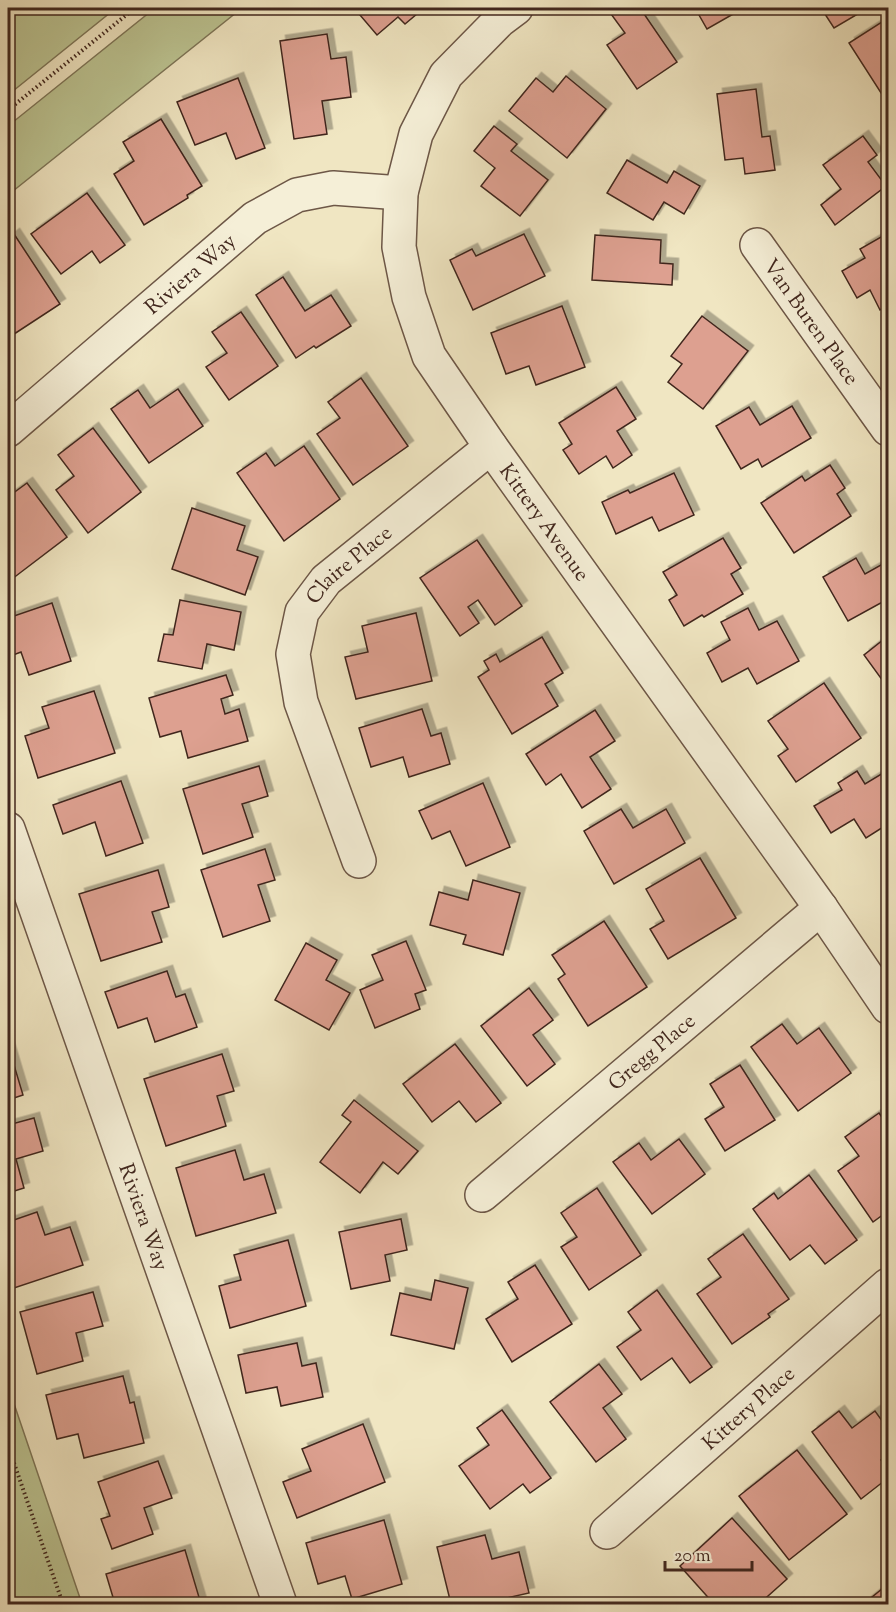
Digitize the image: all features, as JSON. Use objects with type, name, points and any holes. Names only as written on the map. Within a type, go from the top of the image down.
[{"type":"street","name":"Kittery Avenue","points":[[516,8],[500,20],[446,75],[416,134],[401,193],[399,247],[409,297],[429,356],[491,447],[821,908],[888,1007]]},
{"type":"street","name":"Riviera Way","points":[[8,430],[255,218],[297,195],[333,188],[401,193]]},
{"type":"street","name":"Van Buren Place","points":[[757,245],[888,429]]},
{"type":"street","name":"Claire Place","points":[[359,861],[301,702],[293,654],[302,612],[326,580],[491,447]]},
{"type":"street","name":"Riviera Way","points":[[8,829],[280,1605]]},
{"type":"street","name":"Gregg Place","points":[[482,1195],[821,908]]},
{"type":"street","name":"Kittery Place","points":[[607,1532],[888,1285]]},
{"type":"path","points":[[8,110],[135,8]]},
{"type":"path","points":[[8,1446],[63,1605]]},
{"type":"green space","points":[[8,8],[116,8],[8,95]]},
{"type":"green space","points":[[155,8],[242,8],[8,195],[8,126]]},
{"type":"green space","points":[[8,1386],[82,1604],[8,1604]]},
{"type":"building","points":[[354,8],[424,8],[405,24],[398,17],[377,35]]},
{"type":"building","points":[[620,8],[640,8],[677,62],[637,89],[607,45],[625,33],[611,14]]},
{"type":"building","points":[[695,8],[741,8],[742,9],[707,29]]},
{"type":"building","points":[[821,8],[868,8],[834,28]]},
{"type":"building","points":[[888,18],[888,93],[883,96],[849,43]]},
{"type":"building","points":[[327,34],[331,59],[346,57],[351,97],[322,101],[327,134],[294,139],[280,41]]},
{"type":"building","points":[[566,76],[606,109],[567,158],[509,111],[536,78],[553,92]]},
{"type":"building","points":[[238,78],[265,148],[236,159],[226,133],[195,145],[177,102]]},
{"type":"building","points":[[756,89],[762,137],[770,136],[775,170],[745,174],[743,158],[725,160],[717,94]]},
{"type":"building","points":[[161,119],[202,186],[187,195],[188,198],[144,225],[114,174],[134,161],[123,142]]},
{"type":"building","points":[[494,126],[517,144],[511,151],[548,180],[520,216],[481,186],[495,168],[474,151]]},
{"type":"building","points":[[863,136],[877,155],[868,162],[886,186],[835,225],[821,205],[841,189],[823,165]]},
{"type":"building","points":[[627,160],[667,183],[674,171],[700,186],[684,214],[664,202],[653,220],[607,193]]},
{"type":"building","points":[[87,193],[125,245],[100,263],[92,251],[61,274],[31,234]]},
{"type":"building","points":[[888,233],[888,305],[880,310],[870,290],[857,298],[842,271],[865,258],[860,249]]},
{"type":"building","points":[[14,234],[60,304],[8,338],[8,239]]},
{"type":"building","points":[[524,234],[545,276],[473,310],[450,260],[472,249],[476,256]]},
{"type":"building","points":[[595,235],[661,240],[660,263],[673,264],[672,285],[592,280]]},
{"type":"building","points":[[283,277],[305,311],[331,295],[351,326],[296,358],[256,295]]},
{"type":"building","points":[[562,306],[585,367],[536,385],[529,366],[506,374],[491,333]]},
{"type":"building","points":[[241,312],[278,366],[229,400],[206,367],[227,353],[212,332]]},
{"type":"building","points":[[702,316],[748,351],[703,409],[668,382],[682,364],[671,356]]},
{"type":"building","points":[[361,378],[408,446],[353,485],[317,434],[340,418],[328,402]]},
{"type":"building","points":[[616,387],[636,419],[617,431],[632,455],[613,468],[606,456],[579,474],[563,450],[572,444],[559,423]]},
{"type":"building","points":[[178,389],[203,426],[149,463],[111,409],[138,390],[150,408]]},
{"type":"building","points":[[792,406],[811,438],[762,467],[758,459],[741,469],[716,426],[749,407],[760,425]]},
{"type":"building","points":[[93,428],[141,492],[88,533],[56,490],[74,476],[58,455]]},
{"type":"building","points":[[304,446],[340,499],[284,541],[237,473],[266,453],[275,466]]},
{"type":"building","points":[[830,465],[845,488],[837,494],[851,516],[794,553],[761,503],[802,476],[805,481]]},
{"type":"building","points":[[674,473],[694,515],[659,531],[652,517],[616,534],[602,502],[628,490],[630,493]]},
{"type":"building","points":[[27,483],[67,537],[12,579],[8,572],[8,519],[11,516],[8,511],[8,497]]},
{"type":"building","points":[[192,508],[245,526],[237,550],[258,557],[245,595],[172,569]]},
{"type":"building","points":[[723,538],[741,568],[731,574],[743,594],[684,626],[669,600],[677,595],[663,572]]},
{"type":"building","points":[[477,540],[522,606],[495,625],[478,600],[468,607],[479,623],[460,636],[420,578]]},
{"type":"building","points":[[856,558],[865,574],[888,561],[888,599],[848,621],[823,577]]},
{"type":"building","points":[[180,600],[241,612],[234,650],[207,644],[202,669],[158,661],[164,634],[173,635]]},
{"type":"building","points":[[52,603],[71,661],[29,675],[21,652],[8,657],[8,618]]},
{"type":"building","points":[[748,608],[759,630],[777,621],[799,661],[757,684],[748,668],[722,682],[707,653],[730,640],[721,622]]},
{"type":"building","points":[[416,613],[432,681],[356,699],[345,657],[368,652],[362,626]]},
{"type":"building","points":[[888,636],[888,688],[864,655]]},
{"type":"building","points":[[542,637],[563,673],[545,684],[558,706],[512,734],[478,677],[489,670],[484,661],[496,654],[500,662]]},
{"type":"building","points":[[226,675],[233,695],[221,699],[225,714],[239,709],[248,741],[188,758],[181,731],[160,737],[149,698]]},
{"type":"building","points":[[824,683],[861,738],[796,782],[778,756],[788,749],[768,721]]},
{"type":"building","points":[[94,691],[115,753],[38,778],[25,736],[49,728],[42,707]]},
{"type":"building","points":[[422,709],[431,736],[441,733],[450,764],[409,777],[403,757],[371,767],[359,728]]},
{"type":"building","points":[[595,710],[615,741],[590,757],[611,789],[582,808],[561,774],[546,785],[526,754]]},
{"type":"building","points":[[259,766],[268,796],[242,804],[253,837],[203,854],[183,789]]},
{"type":"building","points":[[857,771],[865,784],[883,773],[888,782],[888,824],[866,838],[854,819],[831,833],[814,806],[842,790],[838,783]]},
{"type":"building","points":[[121,781],[143,843],[106,856],[95,822],[63,834],[53,805]]},
{"type":"building","points":[[483,783],[510,847],[466,866],[450,831],[432,839],[419,811]]},
{"type":"building","points":[[621,809],[633,828],[666,809],[685,843],[614,884],[584,831]]},
{"type":"building","points":[[265,849],[275,880],[258,885],[270,921],[223,937],[201,870]]},
{"type":"building","points":[[700,858],[736,918],[668,959],[650,929],[664,921],[646,889]]},
{"type":"building","points":[[158,870],[169,907],[152,912],[162,942],[101,961],[79,894]]},
{"type":"building","points":[[473,880],[520,893],[503,955],[463,944],[466,935],[430,925],[439,892],[468,900]]},
{"type":"building","points":[[604,921],[647,987],[588,1026],[558,979],[565,974],[552,955]]},
{"type":"building","points":[[406,941],[426,990],[415,994],[420,1009],[375,1028],[360,990],[383,980],[372,955]]},
{"type":"building","points":[[306,943],[337,960],[326,980],[350,993],[329,1030],[275,1000]]},
{"type":"building","points":[[167,971],[176,997],[185,994],[197,1027],[155,1042],[147,1018],[118,1028],[105,992]]},
{"type":"building","points":[[529,988],[553,1020],[533,1035],[555,1064],[527,1086],[481,1026]]},
{"type":"building","points":[[782,1024],[797,1044],[819,1028],[851,1073],[798,1111],[751,1047]]},
{"type":"building","points":[[455,1044],[501,1103],[476,1122],[459,1101],[432,1122],[403,1084]]},
{"type":"building","points":[[8,1045],[23,1095],[8,1100]]},
{"type":"building","points":[[222,1054],[234,1091],[217,1096],[226,1126],[166,1146],[144,1079]]},
{"type":"building","points":[[740,1065],[775,1120],[725,1151],[705,1119],[724,1107],[710,1084]]},
{"type":"building","points":[[354,1100],[418,1151],[398,1174],[383,1162],[360,1193],[320,1162],[351,1122],[342,1115]]},
{"type":"building","points":[[879,1113],[888,1126],[888,1211],[873,1222],[838,1171],[859,1156],[845,1137]]},
{"type":"building","points":[[34,1118],[43,1151],[16,1159],[24,1188],[8,1193],[8,1125]]},
{"type":"building","points":[[679,1139],[705,1174],[652,1214],[613,1162],[639,1143],[651,1160]]},
{"type":"building","points":[[235,1150],[244,1180],[264,1174],[276,1213],[196,1236],[176,1168]]},
{"type":"building","points":[[809,1175],[857,1240],[825,1264],[810,1245],[790,1260],[753,1209],[774,1193],[778,1199]]},
{"type":"building","points":[[597,1188],[641,1255],[589,1290],[561,1247],[577,1237],[561,1213]]},
{"type":"building","points":[[37,1212],[45,1235],[70,1227],[83,1265],[8,1290],[8,1222]]},
{"type":"building","points":[[401,1219],[407,1250],[385,1255],[390,1281],[351,1289],[339,1232]]},
{"type":"building","points":[[743,1234],[789,1299],[768,1314],[770,1317],[732,1344],[697,1294],[721,1277],[708,1259]]},
{"type":"building","points":[[288,1240],[306,1306],[230,1328],[219,1286],[241,1280],[234,1255]]},
{"type":"building","points":[[535,1265],[572,1324],[512,1362],[486,1319],[518,1299],[508,1282]]},
{"type":"building","points":[[435,1280],[468,1288],[454,1349],[391,1335],[400,1293],[431,1300]]},
{"type":"building","points":[[657,1290],[712,1367],[690,1383],[672,1358],[641,1380],[617,1347],[641,1330],[628,1312]]},
{"type":"building","points":[[93,1292],[103,1326],[76,1333],[83,1361],[37,1374],[20,1312]]},
{"type":"building","points":[[297,1343],[302,1366],[316,1363],[323,1397],[281,1406],[277,1387],[246,1393],[238,1355]]},
{"type":"building","points":[[599,1364],[622,1394],[603,1408],[626,1439],[596,1462],[550,1402]]},
{"type":"building","points":[[123,1376],[130,1403],[134,1402],[144,1443],[84,1458],[78,1434],[57,1439],[46,1395]]},
{"type":"building","points":[[502,1410],[551,1478],[530,1493],[523,1484],[490,1509],[459,1466],[489,1445],[477,1428]]},
{"type":"building","points":[[839,1411],[852,1428],[875,1411],[888,1429],[888,1454],[881,1460],[888,1471],[888,1478],[861,1499],[812,1432]]},
{"type":"building","points":[[363,1424],[385,1482],[297,1518],[283,1482],[311,1471],[302,1449]]},
{"type":"building","points":[[797,1450],[847,1514],[789,1560],[739,1496]]},
{"type":"building","points":[[158,1461],[172,1498],[144,1508],[153,1534],[112,1549],[101,1519],[110,1516],[98,1482]]},
{"type":"building","points":[[732,1518],[787,1579],[759,1604],[739,1604],[735,1600],[730,1604],[714,1604],[680,1566]]},
{"type":"building","points":[[384,1520],[402,1584],[352,1599],[345,1576],[318,1584],[306,1543]]},
{"type":"building","points":[[485,1535],[492,1559],[519,1552],[529,1593],[480,1604],[451,1604],[437,1547]]},
{"type":"building","points":[[185,1550],[201,1604],[115,1604],[106,1574]]},
{"type":"building","points":[[888,1584],[888,1604],[867,1604],[866,1602]]},
{"type":"waterway","points":[[8,1592],[11,1604]]}]
